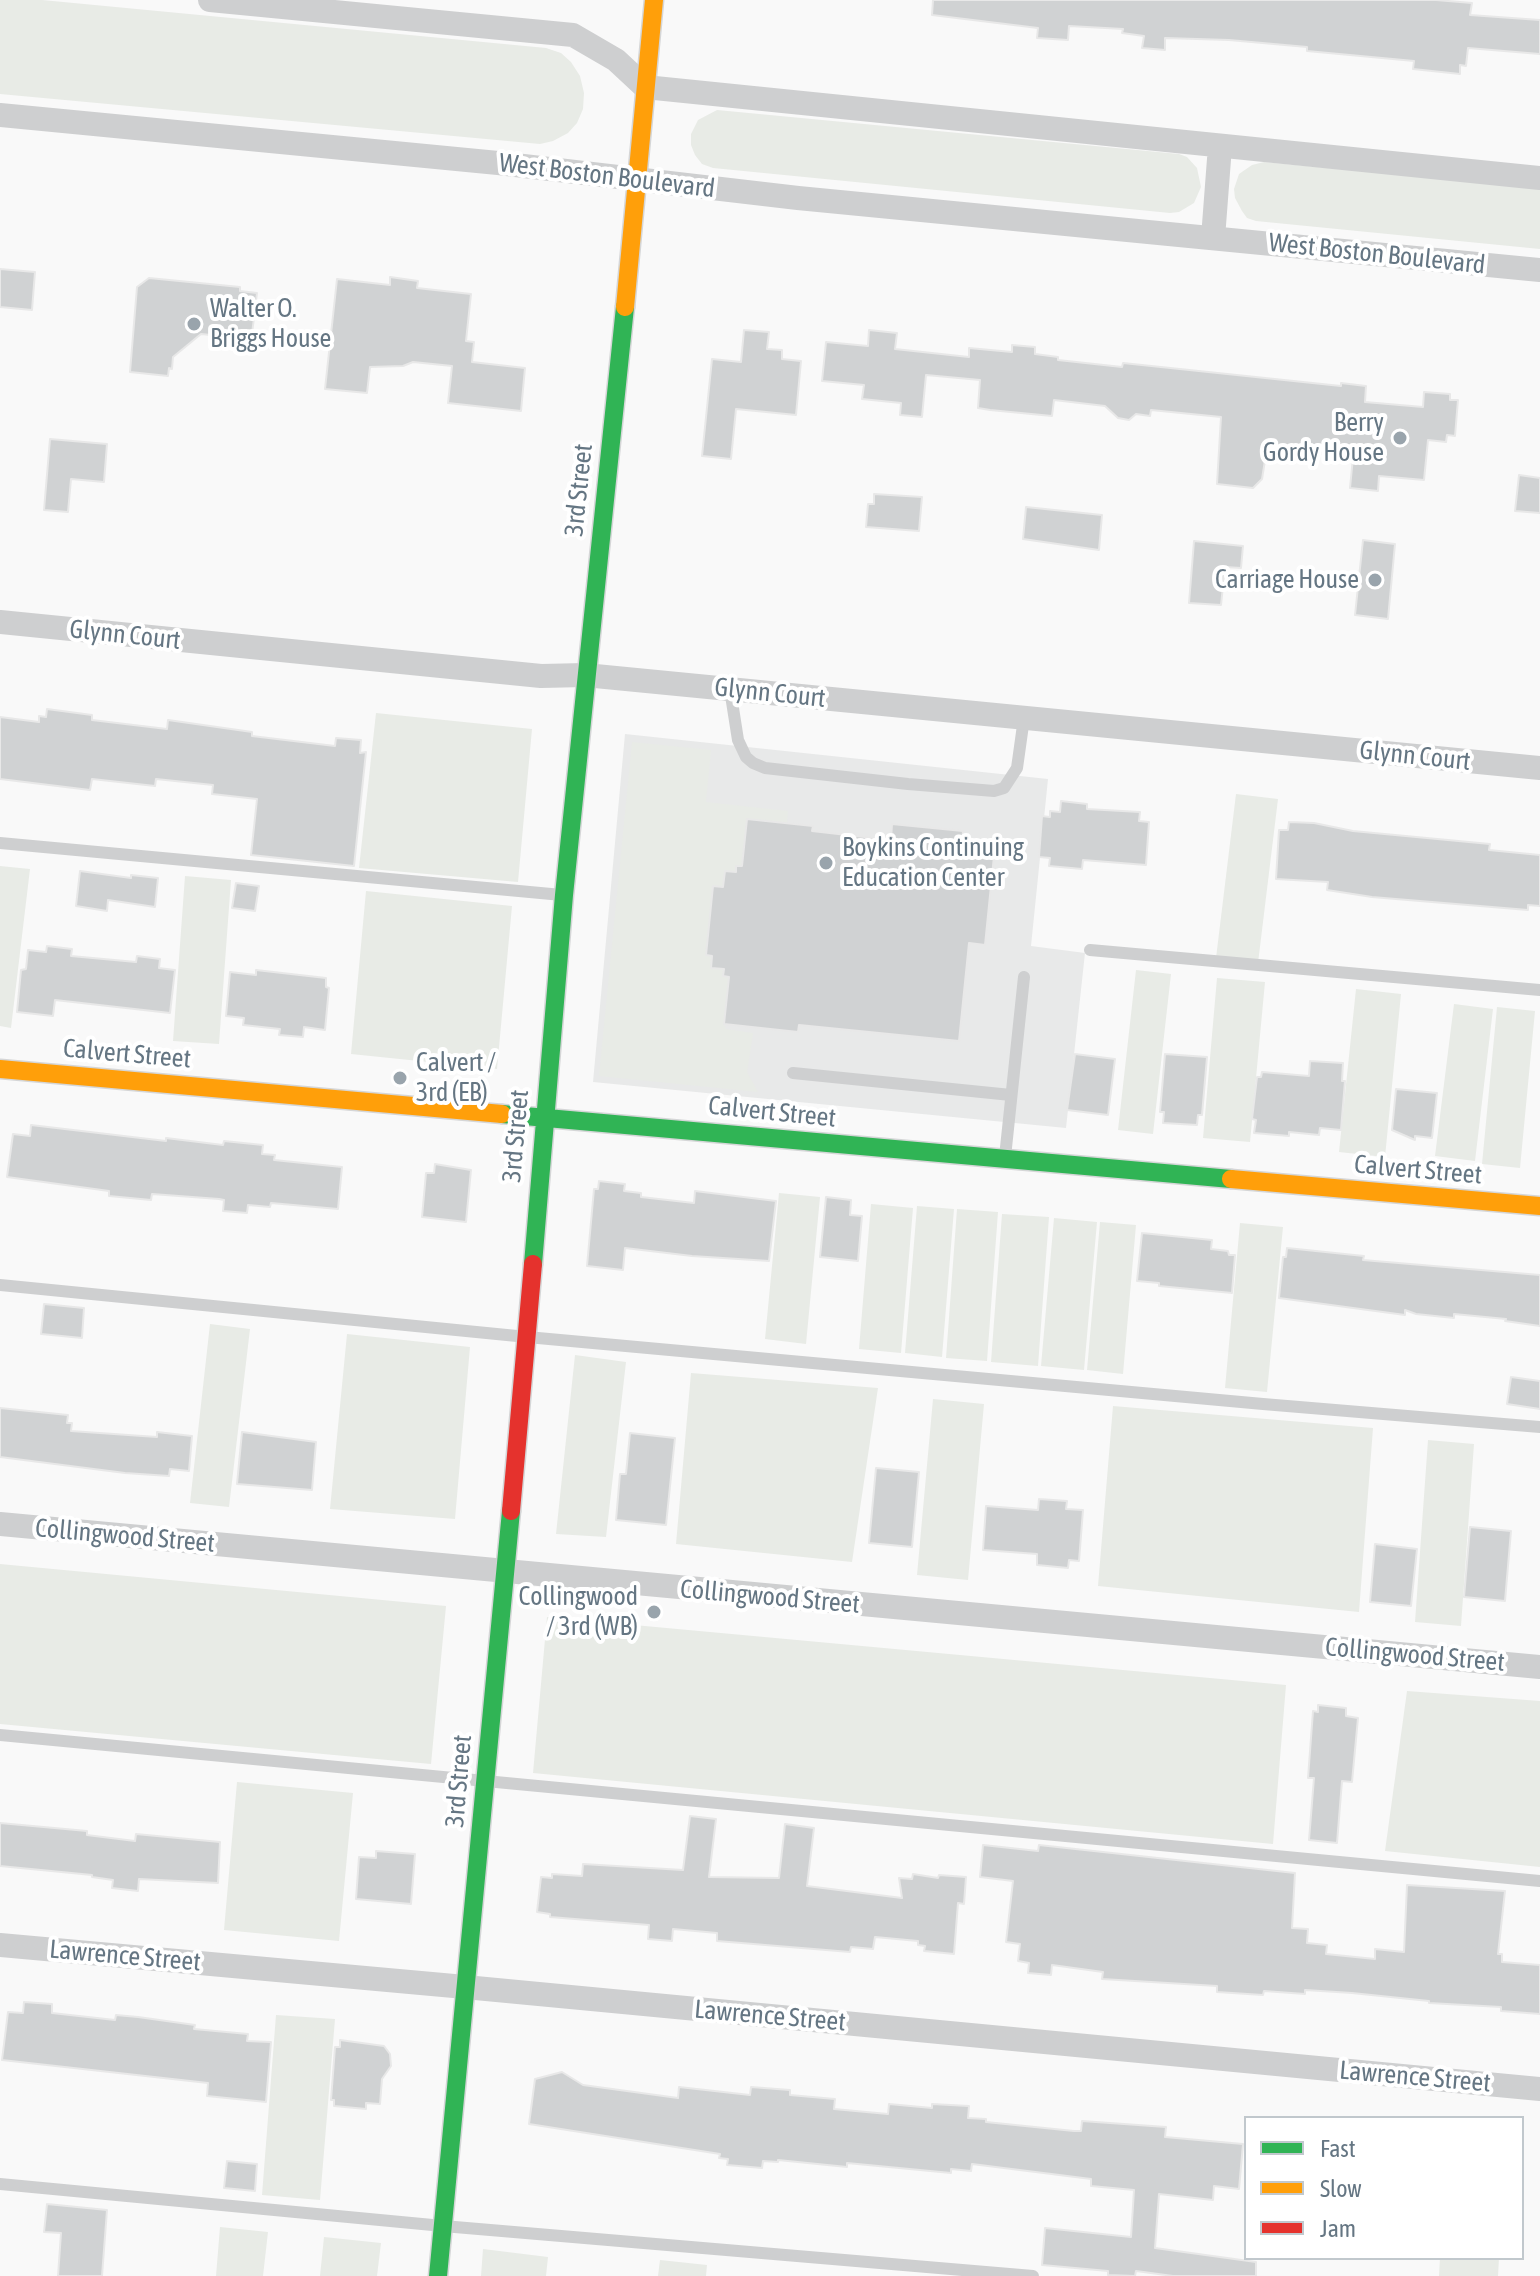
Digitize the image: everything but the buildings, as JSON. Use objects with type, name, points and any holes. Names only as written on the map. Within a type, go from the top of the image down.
[{"type":"street","points":[[210,0],[573,35],[616,60],[645,87],[1540,178]]},
{"type":"street","name":"3rd Street","points":[[438,2276],[527,1337],[564,895],[654,0]]},
{"type":"street","name":"West Boston Boulevard","points":[[0,115],[638,179],[813,200],[1540,270]]},
{"type":"street","points":[[1213,238],[1220,146]]},
{"type":"street","name":"Glynn Court","points":[[0,622],[541,676],[585,675],[1540,768]]},
{"type":"street","name":"Calvert Street","points":[[0,1069],[544,1116],[1004,1161],[1540,1206]]},
{"type":"street","name":"Collingwood Street","points":[[0,1524],[1540,1667]]},
{"type":"street","name":"Lawrence Street","points":[[0,1945],[1540,2089]]},
{"type":"lane","points":[[730,689],[738,740],[746,757],[753,763],[765,768],[908,784],[994,791],[1004,788],[1017,768],[1024,718]]},
{"type":"lane","points":[[0,843],[564,895]]},
{"type":"lane","points":[[1090,950],[1540,990]]},
{"type":"lane","points":[[1004,1161],[1024,977]]},
{"type":"lane","points":[[793,1073],[1011,1095]]},
{"type":"lane","points":[[0,1285],[527,1337],[1540,1427]]},
{"type":"lane","points":[[0,1735],[1540,1881]]},
{"type":"lane","points":[[0,2184],[443,2226],[1033,2276]]},
{"type":"shaded area","points":[[0,0],[42,0],[546,48],[561,53],[580,76],[584,93],[583,109],[568,133],[540,144],[0,94]]},
{"type":"shaded area","points":[[717,110],[1179,154],[1187,157],[1197,168],[1201,187],[1194,203],[1179,212],[1170,213],[713,168],[702,164],[695,155],[691,134],[698,120]]},
{"type":"shaded area","points":[[1264,162],[1540,188],[1540,249],[1256,221],[1247,218],[1242,211],[1234,189],[1239,174],[1252,165]]},
{"type":"shaded area","points":[[376,713],[532,729],[518,882],[359,868]]},
{"type":"shaded area","name":"Boykins Continuing Education Center","points":[[625,734],[1048,779],[1031,946],[1085,953],[1066,1128],[593,1082]]},
{"type":"shaded area","points":[[632,742],[711,750],[706,802],[788,811],[787,823],[742,866],[737,866],[736,872],[725,871],[723,887],[713,886],[712,956],[724,969],[723,976],[729,977],[724,1024],[726,1029],[753,1033],[747,1072],[758,1092],[599,1076]]},
{"type":"shaded area","points":[[1236,794],[1278,799],[1258,963],[1216,958]]},
{"type":"shaded area","points":[[0,866],[30,869],[11,1028],[0,1026]]},
{"type":"shaded area","points":[[185,876],[231,880],[219,1044],[173,1041]]},
{"type":"shaded area","points":[[366,891],[512,906],[497,1069],[351,1054]]},
{"type":"shaded area","points":[[1136,970],[1171,974],[1153,1134],[1118,1130]]},
{"type":"shaded area","points":[[1217,978],[1265,982],[1250,1142],[1203,1138]]},
{"type":"shaded area","points":[[1356,989],[1401,994],[1385,1157],[1339,1152]]},
{"type":"shaded area","points":[[1454,1004],[1493,1009],[1475,1161],[1435,1156]]},
{"type":"shaded area","points":[[1497,1007],[1535,1011],[1520,1168],[1482,1164]]},
{"type":"shaded area","points":[[779,1193],[820,1197],[806,1344],[765,1339]]},
{"type":"shaded area","points":[[871,1204],[913,1208],[901,1353],[859,1349]]},
{"type":"shaded area","points":[[917,1206],[954,1209],[942,1357],[905,1353]]},
{"type":"shaded area","points":[[957,1209],[998,1212],[987,1361],[946,1358]]},
{"type":"shaded area","points":[[1002,1214],[1049,1217],[1038,1366],[991,1362]]},
{"type":"shaded area","points":[[1054,1218],[1097,1222],[1084,1370],[1041,1366]]},
{"type":"shaded area","points":[[1100,1222],[1136,1225],[1123,1374],[1087,1370]]},
{"type":"shaded area","points":[[1240,1223],[1283,1227],[1267,1392],[1225,1388]]},
{"type":"shaded area","points":[[210,1324],[250,1329],[229,1507],[190,1503]]},
{"type":"shaded area","points":[[347,1334],[470,1347],[455,1519],[330,1509]]},
{"type":"shaded area","points":[[575,1355],[626,1362],[606,1537],[556,1534]]},
{"type":"shaded area","points":[[691,1373],[878,1388],[852,1562],[676,1544]]},
{"type":"shaded area","points":[[933,1399],[984,1404],[968,1580],[917,1575]]},
{"type":"shaded area","points":[[1113,1406],[1373,1428],[1359,1612],[1098,1586]]},
{"type":"shaded area","points":[[1428,1440],[1474,1444],[1461,1626],[1415,1622]]},
{"type":"shaded area","points":[[0,1564],[446,1606],[431,1764],[0,1724]]},
{"type":"shaded area","points":[[547,1617],[1286,1685],[1273,1844],[533,1773]]},
{"type":"shaded area","points":[[1407,1691],[1540,1701],[1540,1867],[1385,1851]]},
{"type":"shaded area","points":[[237,1782],[353,1793],[339,1941],[224,1930]]},
{"type":"shaded area","points":[[276,2015],[335,2019],[320,2200],[262,2195]]},
{"type":"shaded area","points":[[220,2227],[268,2232],[263,2276],[216,2276]]},
{"type":"shaded area","points":[[324,2237],[381,2243],[377,2276],[320,2276]]},
{"type":"shaded area","points":[[483,2249],[548,2257],[546,2276],[481,2276]]},
{"type":"shaded area","points":[[660,2260],[707,2265],[706,2276],[658,2276]]},
{"type":"shaded area","points":[[1440,2260],[1499,2260],[1498,2276],[1439,2276]]},
{"type":"traffic: fast","points":[[533,1264],[564,895],[625,307]]},
{"type":"traffic: fast","points":[[502,1114],[1231,1179]]},
{"type":"traffic: fast","points":[[438,2276],[511,1511]]},
{"type":"traffic: slow","points":[[625,307],[654,0]]},
{"type":"traffic: slow","points":[[0,1069],[502,1114]]},
{"type":"traffic: slow","points":[[1231,1179],[1540,1206]]},
{"type":"traffic: jam","points":[[511,1511],[533,1264]]},
{"type":"place","name":"Walter O. Briggs House","points":[[194,324]]},
{"type":"place","name":"Berry Gordy House","points":[[1400,438]]},
{"type":"place","name":"Carriage House","points":[[1375,580]]},
{"type":"place","name":"Boykins Continuing Education Center","points":[[826,863]]},
{"type":"place","name":"Calvert / 3rd (EB)","points":[[400,1078]]},
{"type":"place","name":"Collingwood / 3rd (WB)","points":[[654,1612]]}]
